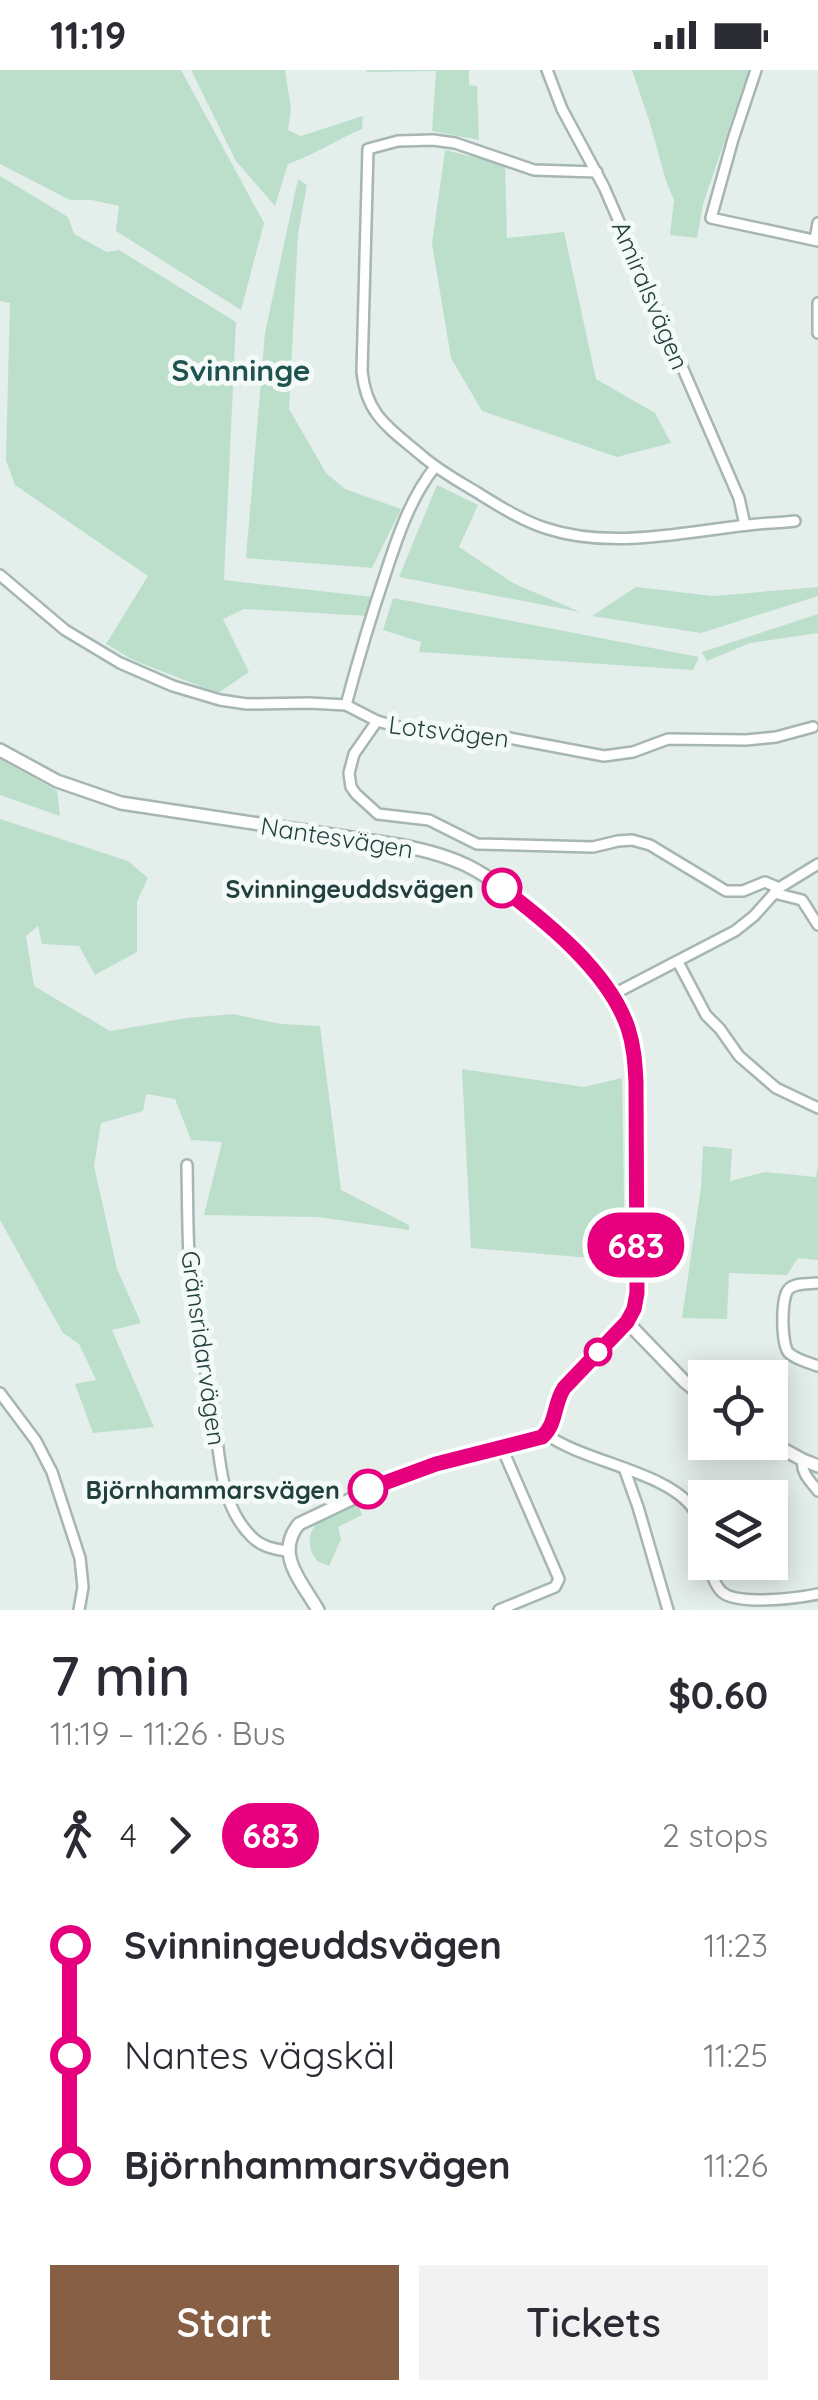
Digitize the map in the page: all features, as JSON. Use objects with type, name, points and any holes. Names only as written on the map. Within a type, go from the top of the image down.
[{"type":"street","name":"Amiralsvägen","points":[[546,70],[596,172],[739,498],[745,526]]},
{"type":"street","points":[[756,70],[711,218],[817,240],[818,223]]},
{"type":"street","points":[[596,172],[534,170],[475,149],[433,140],[398,141],[368,148],[362,371],[364,391],[378,417],[435,467],[516,515],[569,534],[656,536],[795,521]]},
{"type":"street","points":[[818,303],[818,334]]},
{"type":"street","points":[[346,706],[368,623],[399,532],[435,467]]},
{"type":"street","name":"Lotsvägen","points":[[0,575],[66,630],[120,663],[173,686],[220,700],[346,706],[377,721],[419,731],[510,738],[604,756],[668,740],[761,738],[813,727]]},
{"type":"street","points":[[377,721],[352,761],[350,780],[356,794],[378,814],[429,820],[477,844],[593,847],[632,840],[650,845],[726,892],[743,891],[765,882],[802,900],[818,925]]},
{"type":"street","name":"Nantesvägen","points":[[0,750],[57,781],[121,803],[406,846],[442,855],[499,886],[527,907],[582,958],[612,994],[628,1026],[635,1060],[637,1293],[627,1322]]},
{"type":"street","points":[[462,864],[477,844]]},
{"type":"street","points":[[612,994],[747,924],[776,890],[818,864]]},
{"type":"street","points":[[678,962],[706,1015],[738,1056],[776,1088],[818,1108]]},
{"type":"street","name":"Gränsridarvägen","points":[[187,1165],[189,1264],[195,1320],[216,1424],[220,1473],[235,1512],[249,1534],[264,1546],[287,1551]]},
{"type":"street","points":[[818,1283],[788,1290],[783,1318],[784,1345],[789,1353],[818,1366]]},
{"type":"street","points":[[318,1610],[287,1551],[294,1529],[310,1516],[404,1474],[537,1440],[553,1422],[556,1401],[564,1388],[627,1322],[688,1384]]},
{"type":"street","points":[[0,1393],[36,1441],[52,1472],[80,1558],[83,1586],[79,1610]]},
{"type":"street","points":[[546,1434],[673,1490],[688,1502]]},
{"type":"street","points":[[500,1610],[555,1587],[558,1578],[502,1448]]},
{"type":"street","points":[[788,1452],[818,1466]]},
{"type":"street","points":[[802,1460],[818,1491]]},
{"type":"street","points":[[624,1468],[668,1610]]},
{"type":"street","points":[[714,1580],[730,1596],[774,1599],[818,1594]]},
{"type":"green space","points":[[0,70],[181,70],[264,223],[241,310],[116,231],[119,206],[70,200],[0,164]]},
{"type":"green space","points":[[191,70],[285,70],[291,109],[288,130],[301,136],[363,116],[362,129],[288,164],[275,206],[236,161]]},
{"type":"green space","points":[[366,70],[469,70],[469,85],[477,86],[479,140],[432,131],[436,71]]},
{"type":"green space","points":[[632,70],[749,70],[703,204],[697,238],[670,235],[674,200]]},
{"type":"green space","points":[[445,150],[505,165],[507,238],[564,232],[596,379],[655,413],[671,443],[617,457],[482,411],[451,358],[432,244]]},
{"type":"green space","points":[[0,176],[68,217],[74,234],[107,252],[119,250],[236,322],[224,580],[373,597],[368,616],[244,609],[223,619],[249,672],[218,693],[133,660],[106,644],[148,576],[15,485],[6,460],[10,303],[0,301]]},
{"type":"green space","points":[[298,179],[307,185],[298,234],[289,409],[326,473],[345,489],[401,509],[372,568],[246,558],[265,333]]},
{"type":"green space","points":[[437,485],[478,505],[459,547],[513,583],[580,612],[399,577]]},
{"type":"green space","points":[[636,587],[713,596],[818,587],[818,596],[701,633],[592,616]]},
{"type":"green space","points":[[393,598],[699,657],[693,670],[419,652],[421,642],[383,630]]},
{"type":"green space","points":[[818,614],[818,633],[750,643],[707,661],[702,652]]},
{"type":"green space","points":[[0,759],[57,791],[60,816],[0,795]]},
{"type":"green space","points":[[0,819],[128,861],[148,878],[137,901],[137,952],[95,975],[79,946],[42,944],[38,926],[26,936],[34,986],[110,1031],[233,1014],[281,1024],[320,1026],[341,1190],[409,1225],[409,1230],[318,1217],[204,1215],[222,1142],[191,1140],[175,1099],[146,1094],[143,1111],[101,1123],[94,1166],[117,1269],[141,1323],[112,1330],[154,1427],[93,1433],[75,1384],[96,1380],[79,1344],[63,1333],[0,1220]]},
{"type":"green space","points":[[462,1069],[584,1087],[622,1078],[625,1261],[471,1248]]},
{"type":"green space","points":[[703,1146],[732,1149],[730,1181],[765,1172],[816,1177],[818,1164],[818,1260],[798,1258],[787,1275],[729,1273],[727,1319],[682,1318]]},
{"type":"green space","points":[[356,1498],[362,1515],[338,1527],[341,1539],[329,1566],[317,1561],[310,1547],[313,1528]]},
{"type":"bus line","name":"683","points":[[368,1489],[436,1464],[542,1437],[552,1427],[556,1401],[564,1388],[627,1322],[634,1309],[636,1082],[628,1026],[612,994],[582,958],[502,888]]},
{"type":"place","name":"Svinningeuddsvägen","points":[[502,888]]},
{"type":"place","name":"Björnhammarsvägen","points":[[368,1489]]},
{"type":"district","name":"Svinninge","points":[[241,370]]}]
